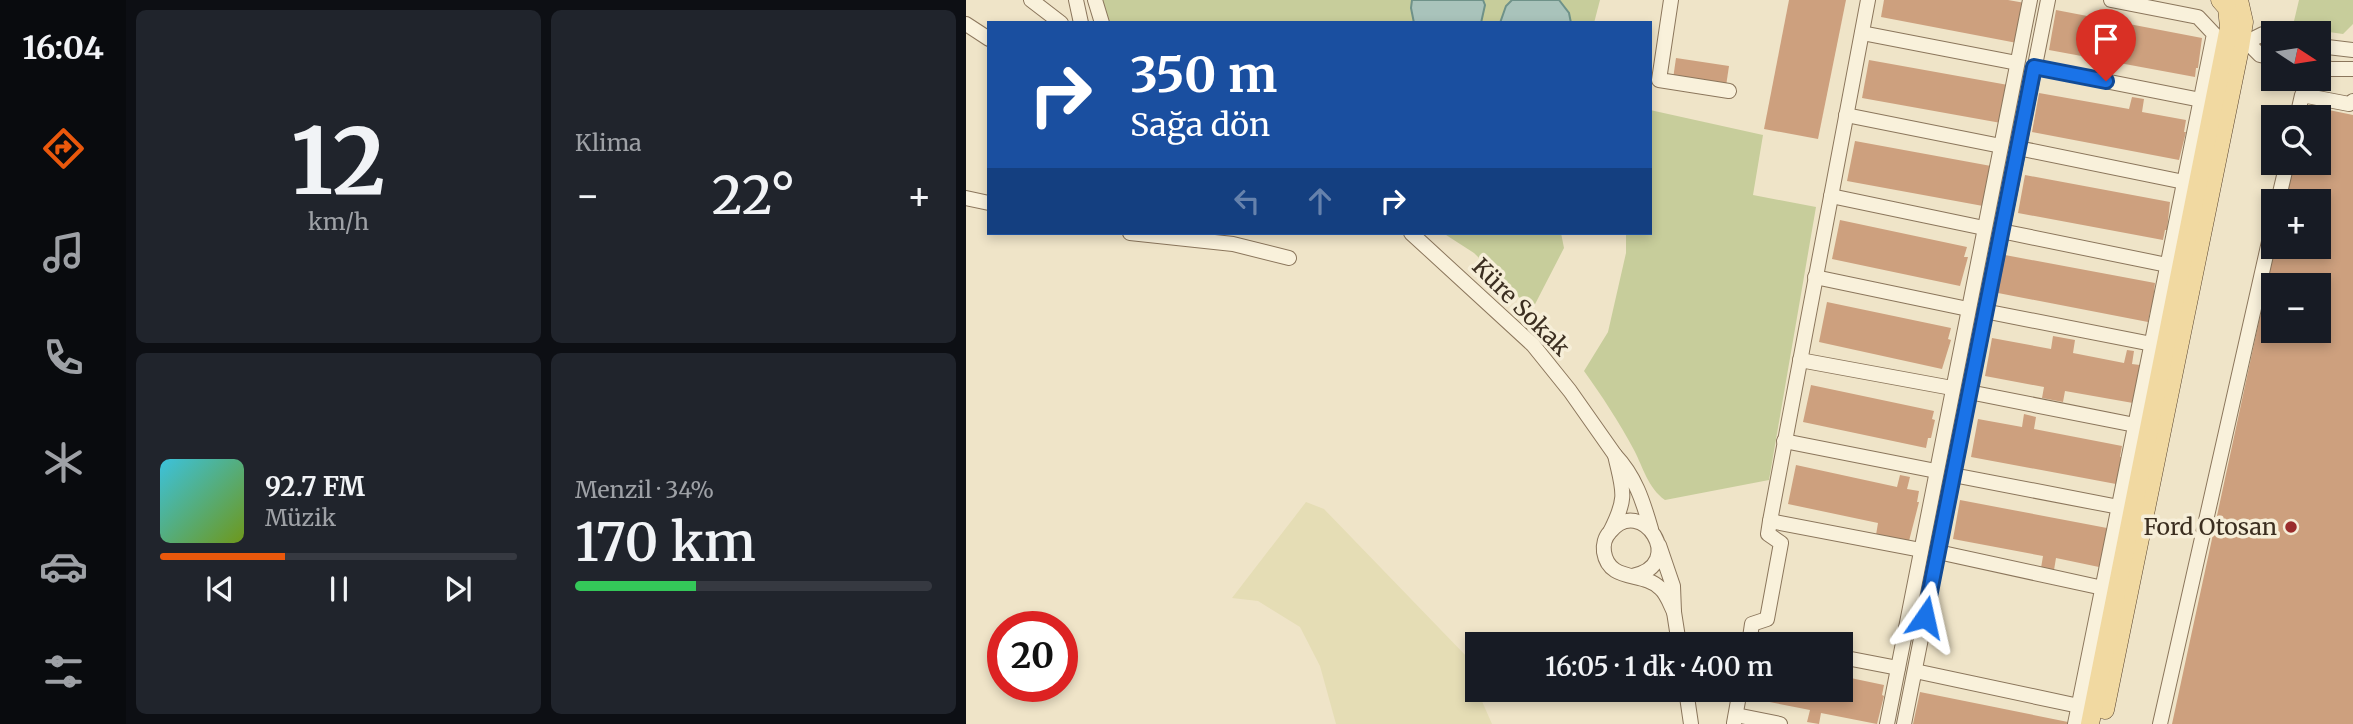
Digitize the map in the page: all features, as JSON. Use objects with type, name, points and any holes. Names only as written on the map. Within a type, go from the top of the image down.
[{"type":"main road","points":[[2090,724],[2229,27],[2227,8],[2220,0]]},
{"type":"main road","points":[[2103,724],[2239,54],[2244,22],[2239,0]]},
{"type":"street","points":[[1031,0],[1058,21]]},
{"type":"street","points":[[1076,0],[1081,21]]},
{"type":"street","points":[[1095,0],[1101,21]]},
{"type":"street","points":[[1671,0],[1659,80],[1729,91]]},
{"type":"street","points":[[1751,632],[1752,624],[1767,619],[1781,543],[1768,534],[1770,521],[1868,0]]},
{"type":"street","points":[[1887,724],[2030,0]]},
{"type":"street","points":[[1904,724],[1984,311],[2048,0]]},
{"type":"street","points":[[2076,724],[2214,34],[2198,17],[2111,0]]},
{"type":"street","points":[[966,24],[987,38]]},
{"type":"street","points":[[1862,33],[2017,63]]},
{"type":"street","points":[[2261,35],[2247,42],[2261,55]]},
{"type":"street","points":[[2331,47],[2353,50]]},
{"type":"street","points":[[2034,67],[2201,100]]},
{"type":"street","points":[[2331,69],[2353,68]]},
{"type":"street","points":[[2300,105],[2302,95],[2349,104],[2353,101]]},
{"type":"street","points":[[1846,116],[2001,146]]},
{"type":"street","points":[[2018,149],[2184,182]]},
{"type":"street","points":[[1831,196],[1984,228]]},
{"type":"street","points":[[966,198],[987,203]]},
{"type":"street","points":[[2001,231],[2167,265]]},
{"type":"street","points":[[1149,235],[1233,244],[1289,258]]},
{"type":"street","name":"Küre Sokak","points":[[1413,235],[1533,345],[1626,467],[1642,498],[1651,529]]},
{"type":"street","points":[[2160,724],[2265,259]]},
{"type":"street","points":[[1815,277],[1968,309]]},
{"type":"street","points":[[1984,311],[2152,344]]},
{"type":"street","points":[[1800,359],[1952,388]]},
{"type":"street","points":[[1969,392],[2135,425]]},
{"type":"street","points":[[1784,441],[1936,471]]},
{"type":"street","points":[[1615,455],[1623,492],[1622,507],[1606,538],[1605,556],[1615,571],[1644,579],[1660,587],[1674,612]]},
{"type":"street","points":[[1953,475],[2119,507]]},
{"type":"street","points":[[1611,530],[1618,525],[1635,521],[1651,529],[1674,586],[1677,632]]},
{"type":"street","points":[[1770,521],[1921,550]]},
{"type":"street","points":[[1632,576],[1649,570],[1655,563],[1659,545]]},
{"type":"street","points":[[1938,552],[2103,587]]},
{"type":"street","points":[[1853,659],[1898,668]]},
{"type":"street","points":[[1915,671],[2079,706]]},
{"type":"street","points":[[1688,702],[1691,724]]},
{"type":"street","points":[[1738,702],[1735,720],[1780,724]]},
{"type":"shaded area","points":[[1306,502],[1324,509],[1465,655],[1465,702],[1482,702],[1492,724],[1336,724],[1320,666],[1300,627],[1258,601],[1232,598]]},
{"type":"green space","points":[[1097,0],[1600,0],[1595,21],[1102,21]]},
{"type":"green space","points":[[2299,0],[2353,0],[2353,24],[2343,34],[2331,32],[2331,21],[2294,21]]},
{"type":"green space","points":[[1652,110],[1763,135],[1753,195],[1816,207],[1769,480],[1665,500],[1650,483],[1622,429],[1584,371],[1608,332],[1626,253],[1626,235],[1652,235]]},
{"type":"green space","points":[[1446,235],[1561,235],[1564,248],[1532,310],[1474,253]]},
{"type":"water","points":[[1412,0],[1483,0],[1485,5],[1481,21],[1414,21]]},
{"type":"water","points":[[1512,0],[1559,0],[1569,13],[1571,21],[1501,21],[1506,6]]},
{"type":"building","points":[[1789,0],[1846,0],[1818,139],[1764,129]]},
{"type":"building","points":[[1884,0],[2008,0],[2025,3],[2017,43],[1881,17]]},
{"type":"building","points":[[2056,10],[2202,38],[2195,77],[2049,50]]},
{"type":"building","points":[[1676,58],[1729,66],[1726,86],[1673,79]]},
{"type":"building","points":[[1869,60],[2008,85],[2001,123],[1862,98]]},
{"type":"building","points":[[2039,93],[2129,109],[2132,97],[2144,99],[2142,112],[2186,120],[2179,160],[2032,132]]},
{"type":"building","name":"Ford Otosan","points":[[2331,110],[2353,115],[2353,724],[2172,724],[2261,312],[2261,343],[2331,343],[2331,273],[2269,273],[2272,259],[2331,259],[2331,189],[2287,189],[2289,175],[2331,175]]},
{"type":"building","points":[[1855,141],[1991,166],[1983,206],[1847,181]]},
{"type":"building","points":[[2025,175],[2170,202],[2167,230],[2163,240],[2018,213]]},
{"type":"building","points":[[1840,220],[1967,247],[1964,257],[1968,257],[1960,286],[1832,259]]},
{"type":"building","points":[[2005,255],[2155,283],[2152,312],[2148,322],[1998,293]]},
{"type":"building","points":[[1827,302],[1951,328],[1948,339],[1951,340],[1942,369],[1819,342]]},
{"type":"building","points":[[2053,336],[2075,340],[2073,353],[2124,363],[2127,350],[2134,351],[2132,364],[2140,365],[2133,403],[2065,391],[2063,402],[2042,398],[2044,387],[1985,376],[1992,338],[2051,349]]},
{"type":"building","points":[[1811,385],[1934,411],[1931,438],[1928,438],[1926,448],[1803,422]]},
{"type":"building","points":[[2024,414],[2036,417],[2034,429],[2122,446],[2116,484],[1971,457],[1978,419],[2022,427]]},
{"type":"building","points":[[1796,465],[1897,487],[1900,475],[1910,477],[1907,489],[1919,491],[1919,502],[1909,541],[1876,535],[1878,523],[1788,504]]},
{"type":"building","points":[[1960,500],[2107,528],[2104,555],[2099,567],[2056,558],[2054,570],[2041,568],[2043,556],[1953,539]]},
{"type":"building","points":[[1853,679],[1884,685],[1877,724],[1821,713],[1819,724],[1807,722],[1810,710],[1769,702],[1853,702]]},
{"type":"building","points":[[1920,692],[2068,722],[1913,724]]},
{"type":"place","name":"Ford Otosan","points":[[2291,527]]},
{"type":"route","points":[[1925,617],[2034,67],[2106,81]]}]
